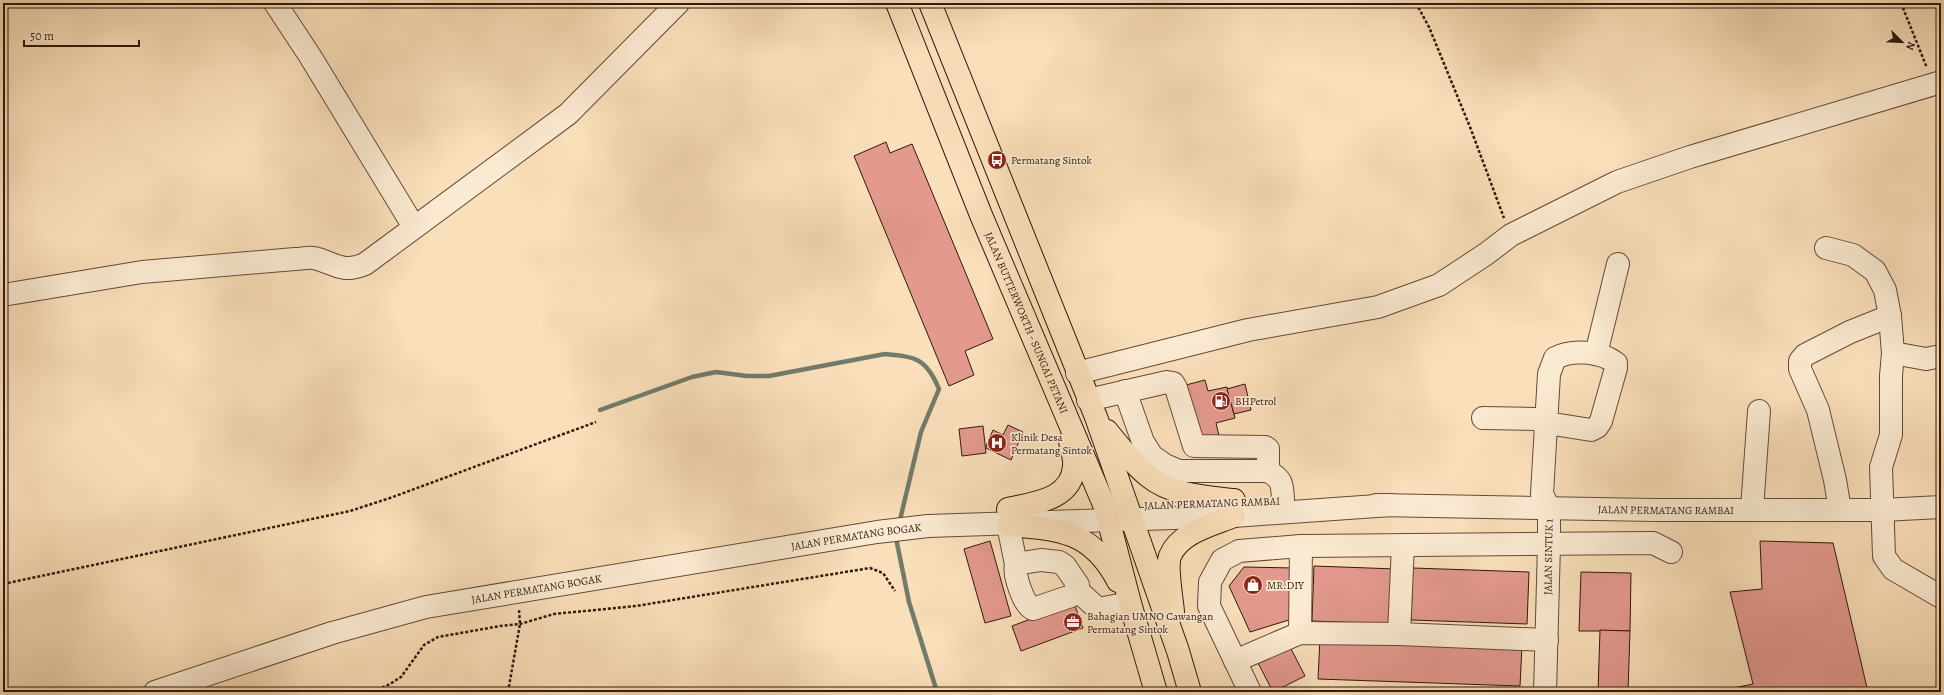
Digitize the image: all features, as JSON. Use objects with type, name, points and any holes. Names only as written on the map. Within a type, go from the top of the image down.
[{"type":"highway","name":"JALAN BUTTERWORTH - SUNGAI PETANI","points":[[897,3],[981,215],[1064,408],[1106,513],[1156,692]]},
{"type":"highway","points":[[930,3],[1092,408],[1178,651],[1190,692]]},
{"type":"highway","points":[[1008,517],[1051,499],[1063,490],[1070,479],[1074,466],[1064,408]]},
{"type":"highway","points":[[1092,408],[1129,458],[1149,477],[1171,489],[1234,508]]},
{"type":"highway","points":[[1178,651],[1170,577],[1170,557],[1178,544],[1191,533],[1234,508]]},
{"type":"highway","points":[[1008,517],[1074,535],[1095,550],[1110,565],[1130,603]]},
{"type":"street","points":[[275,3],[310,56],[414,227]]},
{"type":"street","points":[[3,296],[142,272],[295,259],[312,258],[340,268],[354,269],[365,264],[568,114],[678,3]]},
{"type":"street","points":[[1078,373],[1248,330],[1378,307],[1439,285],[1511,236],[1617,182],[1690,157],[1937,83]]},
{"type":"street","points":[[1826,248],[1853,255],[1875,271],[1885,290],[1890,316],[1893,353],[1891,376],[1891,435],[1881,467],[1884,556],[1892,569],[1941,597]]},
{"type":"street","points":[[1596,354],[1618,264]]},
{"type":"street","points":[[1840,510],[1835,480],[1818,410],[1800,369],[1800,361],[1805,355],[1850,332],[1890,316]]},
{"type":"street","name":"JALAN SINTUK 1","points":[[1483,418],[1535,419],[1547,423],[1591,430],[1597,427],[1601,421],[1616,368],[1616,363],[1611,359],[1596,354],[1571,353],[1555,358],[1549,374],[1547,423],[1542,494],[1549,508],[1545,692]]},
{"type":"street","points":[[1893,353],[1926,359],[1941,356]]},
{"type":"street","points":[[1092,408],[1125,391],[1167,382],[1172,383],[1176,388],[1194,446],[1265,447],[1270,453],[1268,471]]},
{"type":"street","points":[[1125,391],[1143,442],[1152,456],[1164,466],[1179,471],[1268,471],[1278,477],[1282,484],[1283,500]]},
{"type":"street","points":[[1752,509],[1759,411]]},
{"type":"street","name":"JALAN PERMATANG RAMBAI","points":[[1234,508],[1283,500],[1391,505],[1655,510],[1882,510],[1941,507]]},
{"type":"street","name":"JALAN PERMATANG RAMBAI","points":[[1106,513],[1129,512],[1196,504],[1234,508],[1391,505]]},
{"type":"street","points":[[1250,692],[1210,606],[1210,582],[1222,560],[1239,550],[1301,546],[1403,545],[1662,547],[1655,510]]},
{"type":"street","name":"JALAN PERMATANG BOGAK","points":[[154,692],[332,633],[426,607],[924,526],[1008,517],[1106,513]]},
{"type":"street","points":[[1008,517],[1016,564],[1016,573],[1025,602],[1029,607],[1033,609],[1071,596],[1078,591]]},
{"type":"street","points":[[1399,634],[1403,545]]},
{"type":"street","points":[[1300,633],[1301,546]]},
{"type":"street","points":[[1016,564],[1041,560],[1058,562],[1065,566],[1078,585],[1078,591],[1098,609],[1130,603]]},
{"type":"street","points":[[1235,661],[1300,633],[1399,634],[1547,640]]},
{"type":"path","points":[[1416,3],[1428,27],[1470,127],[1511,236]]},
{"type":"path","points":[[1901,3],[1937,83]]},
{"type":"path","points":[[3,584],[350,511],[390,498],[596,422]]},
{"type":"path","points":[[373,692],[401,677],[424,645],[438,637],[520,624],[554,614],[636,606],[870,568],[883,573],[895,591]]},
{"type":"path","points":[[508,692],[520,624],[517,592]]},
{"type":"building","points":[[886,142],[890,153],[912,144],[993,339],[965,351],[974,375],[949,386],[854,156]]},
{"type":"building","points":[[1205,380],[1208,391],[1227,387],[1235,418],[1216,423],[1220,440],[1201,445],[1186,385]]},
{"type":"building","points":[[1245,384],[1251,410],[1234,414],[1227,389]]},
{"type":"building","points":[[1008,425],[1023,432],[1011,460],[986,448],[993,430],[1003,435]]},
{"type":"building","points":[[983,426],[986,453],[962,456],[959,429]]},
{"type":"building","points":[[990,541],[1011,616],[985,623],[964,549]]},
{"type":"building","points":[[1760,541],[1833,543],[1868,692],[1714,692],[1753,684],[1730,592],[1762,589]]},
{"type":"building","points":[[1314,566],[1396,569],[1394,624],[1312,621]]},
{"type":"building","points":[[1244,567],[1294,568],[1292,619],[1250,632],[1229,586]]},
{"type":"building","points":[[1413,568],[1529,572],[1527,624],[1411,620]]},
{"type":"building","points":[[1581,572],[1631,573],[1630,631],[1579,631]]},
{"type":"building","points":[[1074,603],[1083,628],[1021,651],[1012,626]]},
{"type":"building","points":[[1600,630],[1630,631],[1628,692],[1598,692]]},
{"type":"building","points":[[1320,638],[1522,646],[1520,686],[1318,679]]},
{"type":"building","points":[[1288,643],[1305,676],[1273,692],[1256,659]]},
{"type":"waterway","points":[[600,410],[692,377],[716,372],[747,376],[769,376],[885,354],[912,358],[924,365],[939,389],[921,432],[899,524]]},
{"type":"waterway","points":[[898,535],[897,543],[909,602],[937,692]]},
{"type":"waterway","points":[[1927,692],[1941,689]]},
{"type":"place","name":"Permatang Sintok","points":[[997,160]]},
{"type":"place","name":"BHPetrol","points":[[1221,401]]},
{"type":"place","name":"Klinik Desa Permatang Sintok","points":[[997,443]]},
{"type":"place","name":"MR.DIY","points":[[1253,585]]},
{"type":"place","name":"Bahagian UMNO Cawangan Permatang Sintok","points":[[1073,622]]}]
